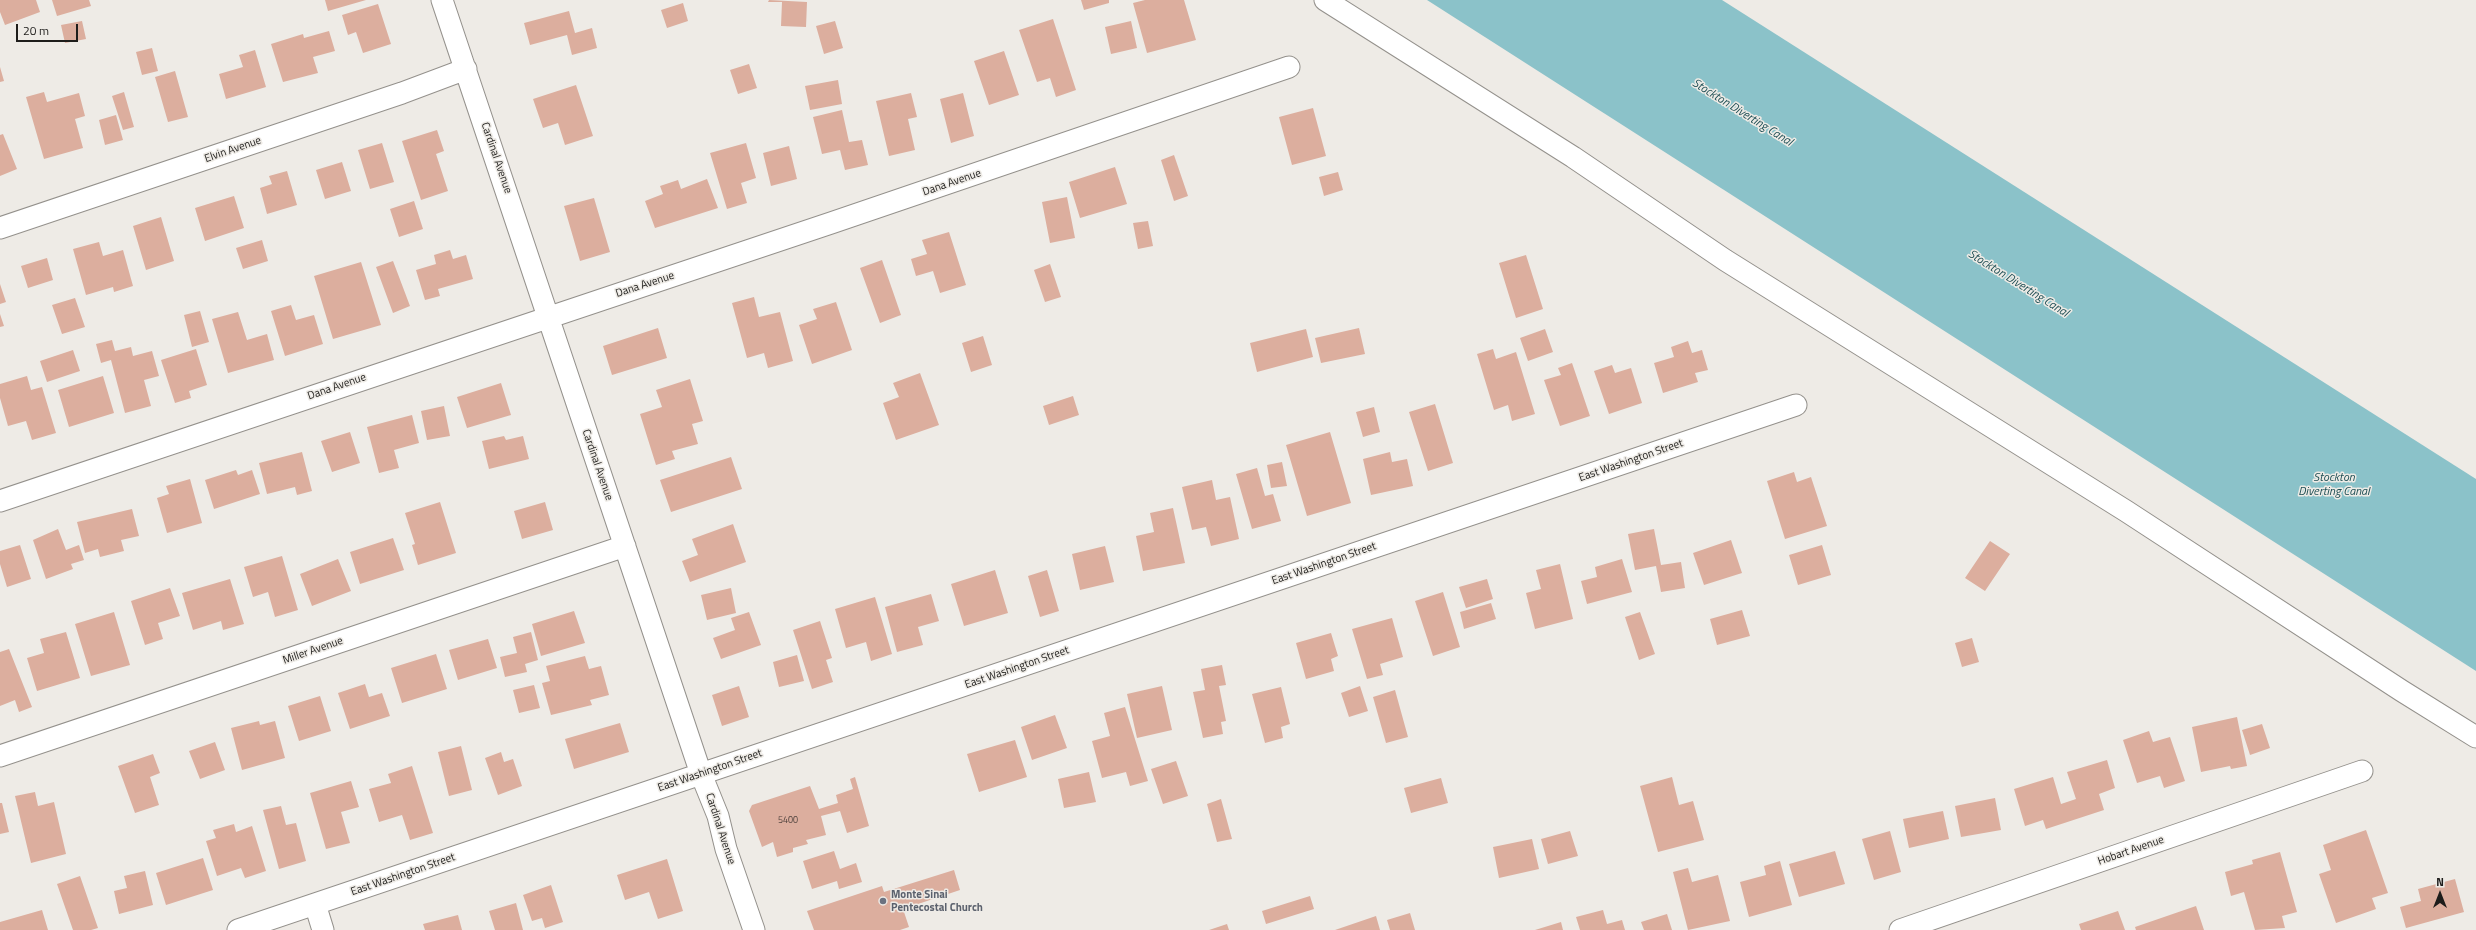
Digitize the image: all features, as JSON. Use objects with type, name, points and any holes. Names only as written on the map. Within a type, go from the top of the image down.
[{"type":"street","name":"Cardinal Avenue","points":[[442,0],[701,774],[718,816],[726,849],[754,930]]},
{"type":"street","points":[[1325,0],[1573,158],[1725,260],[2119,507],[2402,692],[2476,737]]},
{"type":"street","name":"Dana Avenue","points":[[0,501],[547,317],[831,224],[1289,67]]},
{"type":"street","name":"Elvin Avenue","points":[[0,228],[402,93],[466,69]]},
{"type":"street","name":"East Washington Street","points":[[238,930],[1796,405]]},
{"type":"street","name":"Miller Avenue","points":[[0,756],[625,546]]},
{"type":"street","name":"Hobart Avenue","points":[[1900,930],[2362,771]]},
{"type":"street","points":[[315,904],[323,930]]},
{"type":"water","name":"Stockton Diverting Canal","points":[[1427,0],[1722,0],[2476,479],[2476,671]]},
{"type":"building","points":[[0,0],[36,0],[40,12],[5,25],[0,12]]},
{"type":"building","points":[[52,0],[89,0],[91,6],[57,16]]},
{"type":"building","points":[[325,0],[366,0],[328,11]]},
{"type":"building","points":[[769,0],[807,2],[806,27],[781,26],[782,2],[768,2]]},
{"type":"building","points":[[1081,0],[1109,0],[1109,3],[1084,10]]},
{"type":"building","points":[[1145,0],[1184,0],[1196,40],[1147,53],[1133,3]]},
{"type":"building","points":[[683,3],[688,21],[667,28],[661,10]]},
{"type":"building","points":[[378,4],[391,44],[363,53],[356,32],[348,35],[342,15]]},
{"type":"building","points":[[569,11],[575,33],[592,28],[597,48],[572,55],[567,35],[530,45],[524,23]]},
{"type":"building","points":[[1053,19],[1076,90],[1056,97],[1050,78],[1037,82],[1019,30]]},
{"type":"building","points":[[82,21],[86,39],[65,43],[61,25]]},
{"type":"building","points":[[835,21],[843,48],[824,54],[816,26]]},
{"type":"building","points":[[1131,21],[1137,48],[1111,54],[1105,27]]},
{"type":"building","points":[[329,31],[335,51],[313,57],[318,73],[283,82],[271,44],[303,34],[304,38]]},
{"type":"building","points":[[152,48],[158,71],[142,75],[136,52]]},
{"type":"building","points":[[255,50],[266,87],[226,99],[219,74],[243,67],[239,55]]},
{"type":"building","points":[[1004,51],[1019,95],[989,105],[974,61]]},
{"type":"building","points":[[749,64],[757,88],[738,94],[730,70]]},
{"type":"building","points":[[0,67],[4,81],[0,82]]},
{"type":"building","points":[[175,71],[188,117],[168,122],[155,77]]},
{"type":"building","points":[[838,80],[842,104],[810,110],[805,86]]},
{"type":"building","points":[[576,85],[593,136],[565,145],[558,123],[543,128],[533,99]]},
{"type":"building","points":[[44,92],[47,102],[79,93],[85,116],[75,119],[83,148],[44,159],[26,97]]},
{"type":"building","points":[[124,92],[134,127],[123,130],[112,96]]},
{"type":"building","points":[[911,93],[917,117],[908,119],[915,150],[889,156],[876,101]]},
{"type":"building","points":[[963,93],[974,136],[951,143],[940,99]]},
{"type":"building","points":[[1313,108],[1326,156],[1292,165],[1279,117]]},
{"type":"building","points":[[842,110],[849,142],[862,140],[868,165],[845,170],[840,150],[822,154],[813,117]]},
{"type":"building","points":[[116,115],[123,140],[105,145],[99,120]]},
{"type":"building","points":[[437,130],[444,151],[436,154],[448,191],[421,200],[402,141]]},
{"type":"building","points":[[3,134],[17,169],[0,176],[0,135]]},
{"type":"building","points":[[382,143],[394,182],[370,189],[358,150]]},
{"type":"building","points":[[746,143],[756,178],[741,183],[747,203],[727,209],[710,153]]},
{"type":"building","points":[[789,146],[797,179],[771,186],[763,153]]},
{"type":"building","points":[[1174,155],[1188,196],[1174,201],[1161,160]]},
{"type":"building","points":[[342,162],[351,191],[325,199],[316,170]]},
{"type":"building","points":[[1115,167],[1127,204],[1080,218],[1069,182]]},
{"type":"building","points":[[287,171],[297,205],[267,214],[260,188],[272,184],[269,176]]},
{"type":"building","points":[[1338,172],[1343,190],[1324,196],[1319,177]]},
{"type":"building","points":[[707,179],[718,208],[655,228],[645,201],[663,194],[660,186],[678,180],[681,189]]},
{"type":"building","points":[[234,196],[244,228],[205,241],[195,208]]},
{"type":"building","points":[[1067,197],[1075,238],[1050,243],[1042,202]]},
{"type":"building","points":[[594,198],[610,252],[580,261],[564,206]]},
{"type":"building","points":[[414,201],[423,229],[399,237],[390,209]]},
{"type":"building","points":[[161,217],[174,261],[146,270],[133,226]]},
{"type":"building","points":[[1148,221],[1153,246],[1138,249],[1133,223]]},
{"type":"building","points":[[949,232],[966,285],[940,293],[933,271],[916,276],[911,259],[927,254],[922,240]]},
{"type":"building","points":[[262,240],[268,261],[243,269],[236,248]]},
{"type":"building","points":[[99,242],[103,256],[123,250],[133,286],[114,292],[113,287],[86,295],[73,249]]},
{"type":"building","points":[[450,250],[453,259],[466,255],[473,279],[438,289],[440,296],[425,300],[416,270],[436,264],[434,255]]},
{"type":"building","points":[[1526,255],[1543,309],[1516,318],[1499,263]]},
{"type":"building","points":[[47,258],[53,280],[28,288],[21,266]]},
{"type":"building","points":[[882,260],[901,315],[880,323],[860,268]]},
{"type":"building","points":[[393,261],[410,306],[393,313],[376,267]]},
{"type":"building","points":[[361,262],[381,325],[333,339],[314,276]]},
{"type":"building","points":[[1050,264],[1061,297],[1045,302],[1034,270]]},
{"type":"building","points":[[0,284],[6,302],[0,304]]},
{"type":"building","points":[[754,297],[759,317],[780,312],[793,361],[768,368],[764,353],[747,358],[732,303]]},
{"type":"building","points":[[75,298],[85,327],[62,334],[52,305]]},
{"type":"building","points":[[836,302],[852,350],[812,364],[799,325],[817,319],[813,309]]},
{"type":"building","points":[[291,305],[296,320],[314,315],[323,344],[285,356],[271,311]]},
{"type":"building","points":[[200,311],[209,342],[192,347],[184,315]]},
{"type":"building","points":[[238,312],[247,340],[267,334],[274,360],[228,373],[212,319]]},
{"type":"building","points":[[0,314],[4,326],[0,327]]},
{"type":"building","points":[[658,328],[667,358],[612,375],[603,346]]},
{"type":"building","points":[[1359,328],[1365,354],[1321,363],[1315,338]]},
{"type":"building","points":[[1306,329],[1313,357],[1257,372],[1250,343]]},
{"type":"building","points":[[1545,329],[1553,352],[1528,361],[1520,338]]},
{"type":"building","points":[[983,336],[992,365],[971,372],[962,343]]},
{"type":"building","points":[[112,340],[115,351],[131,347],[133,356],[152,351],[159,376],[144,380],[151,406],[125,413],[111,360],[101,363],[96,344]]},
{"type":"building","points":[[1688,341],[1692,353],[1702,350],[1708,370],[1695,373],[1698,382],[1663,393],[1654,363],[1674,357],[1671,347]]},
{"type":"building","points":[[196,349],[207,385],[189,391],[191,398],[175,403],[161,360]]},
{"type":"building","points":[[1493,349],[1496,359],[1516,352],[1535,414],[1512,421],[1508,405],[1494,410],[1477,354]]},
{"type":"building","points":[[73,350],[80,371],[47,382],[40,361]]},
{"type":"building","points":[[1572,363],[1590,416],[1560,426],[1544,380],[1561,375],[1558,368]]},
{"type":"building","points":[[1612,365],[1615,373],[1631,368],[1642,403],[1609,414],[1594,371]]},
{"type":"building","points":[[920,373],[939,425],[896,440],[883,403],[899,397],[893,383]]},
{"type":"building","points":[[27,376],[31,390],[42,387],[56,433],[32,440],[26,421],[8,426],[0,398],[0,384]]},
{"type":"building","points":[[103,376],[114,413],[69,427],[58,390]]},
{"type":"building","points":[[690,379],[703,421],[692,424],[698,444],[672,451],[675,459],[656,465],[640,414],[662,407],[656,390]]},
{"type":"building","points":[[501,383],[511,415],[467,428],[457,397]]},
{"type":"building","points":[[1073,396],[1079,415],[1049,425],[1043,406]]},
{"type":"building","points":[[1435,404],[1453,463],[1428,471],[1409,412]]},
{"type":"building","points":[[444,406],[450,436],[427,440],[421,411]]},
{"type":"building","points":[[1374,407],[1380,432],[1363,437],[1356,412]]},
{"type":"building","points":[[412,415],[419,443],[394,450],[399,468],[379,473],[367,427]]},
{"type":"building","points":[[350,432],[360,463],[332,472],[321,441]]},
{"type":"building","points":[[1330,432],[1351,503],[1307,516],[1286,445]]},
{"type":"building","points":[[504,436],[506,440],[523,436],[529,459],[489,469],[482,441]]},
{"type":"building","points":[[302,452],[312,491],[297,495],[295,487],[267,494],[259,463]]},
{"type":"building","points":[[1390,452],[1392,462],[1407,459],[1413,486],[1371,495],[1363,459]]},
{"type":"building","points":[[731,457],[742,489],[671,512],[660,480]]},
{"type":"building","points":[[1282,462],[1287,486],[1271,488],[1267,465]]},
{"type":"building","points":[[1257,468],[1265,496],[1273,494],[1281,521],[1252,529],[1236,474]]},
{"type":"building","points":[[236,470],[238,475],[252,470],[260,494],[214,509],[205,480]]},
{"type":"building","points":[[1794,472],[1797,482],[1811,477],[1827,526],[1785,539],[1767,481]]},
{"type":"building","points":[[190,479],[202,523],[167,533],[157,498],[169,494],[166,486]]},
{"type":"building","points":[[1212,480],[1216,500],[1230,497],[1239,539],[1211,546],[1206,527],[1192,530],[1182,487]]},
{"type":"building","points":[[440,502],[456,553],[418,565],[412,545],[415,544],[405,513]]},
{"type":"building","points":[[545,502],[553,530],[522,539],[514,511]]},
{"type":"building","points":[[1173,508],[1185,563],[1143,571],[1136,536],[1154,532],[1150,513]]},
{"type":"building","points":[[132,509],[139,536],[121,540],[124,551],[100,557],[98,549],[85,553],[77,522]]},
{"type":"building","points":[[733,524],[746,562],[690,582],[682,561],[698,555],[692,539]]},
{"type":"building","points":[[58,529],[66,550],[79,545],[84,560],[71,564],[73,569],[46,579],[33,540]]},
{"type":"building","points":[[1654,529],[1661,565],[1681,562],[1685,588],[1661,592],[1656,566],[1635,570],[1628,534]]},
{"type":"building","points":[[393,538],[404,570],[360,584],[350,552]]},
{"type":"building","points":[[1731,540],[1742,573],[1704,585],[1693,553]]},
{"type":"building","points":[[1990,541],[2010,554],[1985,591],[1965,578]]},
{"type":"building","points":[[20,545],[31,579],[7,587],[0,564],[0,551]]},
{"type":"building","points":[[1822,545],[1831,575],[1798,585],[1789,555]]},
{"type":"building","points":[[1105,546],[1114,582],[1080,590],[1072,554]]},
{"type":"building","points":[[282,556],[298,610],[275,617],[268,592],[253,597],[244,567]]},
{"type":"building","points":[[338,559],[351,591],[312,606],[300,574]]},
{"type":"building","points":[[1622,559],[1632,592],[1587,604],[1581,581],[1597,577],[1595,567]]},
{"type":"building","points":[[1560,564],[1573,619],[1535,629],[1526,593],[1541,589],[1536,570]]},
{"type":"building","points":[[995,570],[1008,613],[964,626],[951,584]]},
{"type":"building","points":[[1047,570],[1059,611],[1040,617],[1028,576]]},
{"type":"building","points":[[230,579],[244,624],[223,630],[221,621],[193,630],[182,593]]},
{"type":"building","points":[[1487,579],[1493,599],[1466,608],[1459,587]]},
{"type":"building","points":[[170,588],[180,616],[158,623],[163,639],[145,645],[131,601]]},
{"type":"building","points":[[731,588],[736,613],[707,620],[701,595]]},
{"type":"building","points":[[1443,592],[1460,647],[1433,656],[1415,601]]},
{"type":"building","points":[[931,594],[939,621],[918,627],[923,645],[897,652],[885,607]]},
{"type":"building","points":[[875,597],[892,654],[871,661],[866,642],[846,648],[835,609]]},
{"type":"building","points":[[1491,603],[1496,619],[1464,629],[1460,612]]},
{"type":"building","points":[[1742,610],[1750,636],[1717,645],[1710,619]]},
{"type":"building","points":[[574,611],[585,643],[541,656],[532,624]]},
{"type":"building","points":[[114,612],[130,665],[91,676],[75,624]]},
{"type":"building","points":[[749,612],[761,645],[721,659],[713,638],[735,630],[731,618]]},
{"type":"building","points":[[1640,612],[1655,654],[1639,660],[1625,617]]},
{"type":"building","points":[[1392,618],[1403,657],[1380,664],[1383,675],[1367,679],[1352,629]]},
{"type":"building","points":[[820,621],[832,658],[826,660],[833,682],[812,689],[793,630]]},
{"type":"building","points":[[66,632],[80,678],[37,691],[27,658],[44,653],[40,639]]},
{"type":"building","points":[[531,632],[538,660],[525,664],[527,672],[505,677],[500,657],[517,653],[513,637]]},
{"type":"building","points":[[1331,633],[1338,656],[1331,659],[1334,671],[1306,679],[1296,643]]},
{"type":"building","points":[[1972,638],[1979,662],[1962,667],[1955,643]]},
{"type":"building","points":[[488,639],[497,668],[458,680],[449,650]]},
{"type":"building","points":[[9,649],[32,707],[19,712],[15,700],[0,706],[0,652]]},
{"type":"building","points":[[436,654],[447,689],[402,703],[391,668]]},
{"type":"building","points":[[797,655],[804,681],[779,687],[773,662]]},
{"type":"building","points":[[585,656],[589,669],[601,666],[609,695],[590,700],[592,705],[551,715],[542,683],[550,681],[546,666]]},
{"type":"building","points":[[1222,665],[1226,685],[1219,686],[1226,721],[1221,722],[1223,734],[1203,738],[1193,692],[1205,690],[1201,669]]},
{"type":"building","points":[[365,684],[369,697],[382,693],[390,716],[350,729],[338,693]]},
{"type":"building","points":[[534,685],[540,708],[519,713],[513,690]]},
{"type":"building","points":[[739,686],[749,717],[722,726],[712,695]]},
{"type":"building","points":[[1162,686],[1172,730],[1137,738],[1127,694]]},
{"type":"building","points":[[1360,686],[1368,711],[1349,717],[1341,693]]},
{"type":"building","points":[[1281,687],[1290,724],[1281,727],[1283,738],[1265,743],[1252,694]]},
{"type":"building","points":[[1395,690],[1408,737],[1386,743],[1373,697]]},
{"type":"building","points":[[320,696],[331,731],[299,741],[288,706]]},
{"type":"building","points":[[1125,707],[1148,781],[1130,786],[1126,772],[1102,778],[1092,741],[1110,736],[1104,713]]},
{"type":"building","points":[[1055,715],[1067,748],[1032,760],[1021,727]]},
{"type":"building","points":[[2237,717],[2247,766],[2231,769],[2230,766],[2201,772],[2192,727]]},
{"type":"building","points":[[259,721],[260,725],[275,721],[285,758],[242,770],[231,728]]},
{"type":"building","points":[[620,723],[629,752],[574,769],[565,739]]},
{"type":"building","points":[[2262,724],[2270,748],[2250,755],[2242,730]]},
{"type":"building","points":[[2149,731],[2153,742],[2170,737],[2185,781],[2164,788],[2160,776],[2137,783],[2123,740]]},
{"type":"building","points":[[1015,740],[1027,777],[979,792],[967,754]]},
{"type":"building","points":[[215,742],[225,770],[200,779],[189,751]]},
{"type":"building","points":[[461,746],[472,790],[449,796],[438,752]]},
{"type":"building","points":[[501,752],[504,762],[513,759],[522,786],[498,795],[485,758]]},
{"type":"building","points":[[153,754],[160,773],[150,777],[159,805],[135,813],[118,766]]},
{"type":"building","points":[[2107,760],[2115,788],[2099,794],[2104,810],[2046,829],[2043,820],[2025,826],[2014,789],[2053,777],[2061,804],[2076,799],[2067,772]]},
{"type":"building","points":[[1176,761],[1188,796],[1163,804],[1151,769]]},
{"type":"building","points":[[412,766],[433,833],[410,840],[402,815],[379,822],[369,789],[391,783],[388,774]]},
{"type":"building","points":[[1089,772],[1096,802],[1064,808],[1058,779]]},
{"type":"building","points":[[855,777],[869,826],[847,833],[840,811],[821,816],[826,835],[806,840],[808,844],[793,848],[793,852],[777,857],[773,842],[762,847],[749,811],[752,805],[810,786],[819,809],[838,803],[836,795],[853,789],[850,779]]},
{"type":"building","points":[[1672,777],[1679,805],[1693,801],[1704,840],[1658,852],[1640,786]]},
{"type":"building","points":[[1441,778],[1448,803],[1411,813],[1404,788]]},
{"type":"building","points":[[351,781],[359,807],[341,812],[350,843],[326,849],[310,793]]},
{"type":"building","points":[[35,792],[38,806],[54,802],[66,854],[31,863],[15,796]]},
{"type":"building","points":[[1995,798],[2001,830],[1961,837],[1955,806]]},
{"type":"building","points":[[1221,799],[1232,839],[1217,842],[1207,804]]},
{"type":"building","points":[[0,803],[2,803],[9,832],[0,834]]},
{"type":"building","points":[[281,806],[286,825],[296,823],[306,861],[279,869],[263,810]]},
{"type":"building","points":[[1943,811],[1949,839],[1909,848],[1903,819]]},
{"type":"building","points":[[234,824],[236,832],[252,826],[266,871],[245,878],[241,868],[217,876],[206,841],[216,838],[213,830]]},
{"type":"building","points":[[2366,830],[2388,893],[2372,898],[2376,909],[2336,923],[2319,874],[2331,870],[2323,845]]},
{"type":"building","points":[[1570,831],[1578,856],[1548,864],[1541,839]]},
{"type":"building","points":[[1890,831],[1901,872],[1874,880],[1862,839]]},
{"type":"building","points":[[1532,839],[1539,869],[1499,878],[1493,847]]},
{"type":"building","points":[[834,851],[840,869],[856,863],[862,882],[839,889],[837,881],[812,889],[803,861]]},
{"type":"building","points":[[1835,851],[1845,884],[1799,897],[1789,864]]},
{"type":"building","points":[[2280,852],[2297,912],[2282,916],[2285,928],[2255,930],[2244,892],[2231,896],[2225,872],[2253,864],[2252,860]]},
{"type":"building","points":[[203,858],[213,890],[166,905],[156,873]]},
{"type":"building","points":[[667,859],[683,911],[658,919],[649,892],[625,900],[617,875]]},
{"type":"building","points":[[1780,861],[1792,905],[1749,917],[1740,882],[1766,875],[1764,866]]},
{"type":"building","points":[[1688,868],[1692,882],[1718,875],[1730,921],[1688,930],[1673,872]]},
{"type":"building","name":"Monte Sinai Pentecostal Church","points":[[954,870],[960,890],[903,909],[909,927],[900,930],[814,930],[807,911],[882,886],[884,892]]},
{"type":"building","points":[[145,871],[153,905],[119,914],[114,891],[127,888],[124,876]]},
{"type":"building","points":[[80,876],[98,928],[91,930],[73,930],[57,884]]},
{"type":"building","points":[[2455,879],[2464,912],[2406,928],[2400,907],[2421,901],[2418,889]]},
{"type":"building","points":[[551,885],[563,922],[545,928],[542,918],[532,921],[523,895]]},
{"type":"building","points":[[1310,896],[1314,909],[1266,924],[1262,911]]},
{"type":"building","points":[[516,903],[523,930],[495,930],[489,911]]},
{"type":"building","points":[[2196,906],[2204,930],[2136,930],[2135,927]]},
{"type":"building","points":[[42,910],[48,930],[0,930],[0,922]]},
{"type":"building","points":[[1603,910],[1607,924],[1622,920],[1625,930],[1580,930],[1576,917]]},
{"type":"building","points":[[2118,911],[2125,930],[2081,930],[2079,924]]},
{"type":"building","points":[[1410,913],[1415,930],[1390,930],[1387,920]]},
{"type":"building","points":[[1667,914],[1672,930],[1644,930],[1641,922]]},
{"type":"building","points":[[458,915],[462,930],[425,930],[423,924]]},
{"type":"building","points":[[1376,916],[1380,930],[1335,930]]},
{"type":"building","points":[[1561,922],[1563,930],[1535,930]]},
{"type":"building","points":[[1227,924],[1229,930],[1209,930]]},
{"type":"place","name":"Monte Sinai Pentecostal Church","points":[[883,901]]}]
